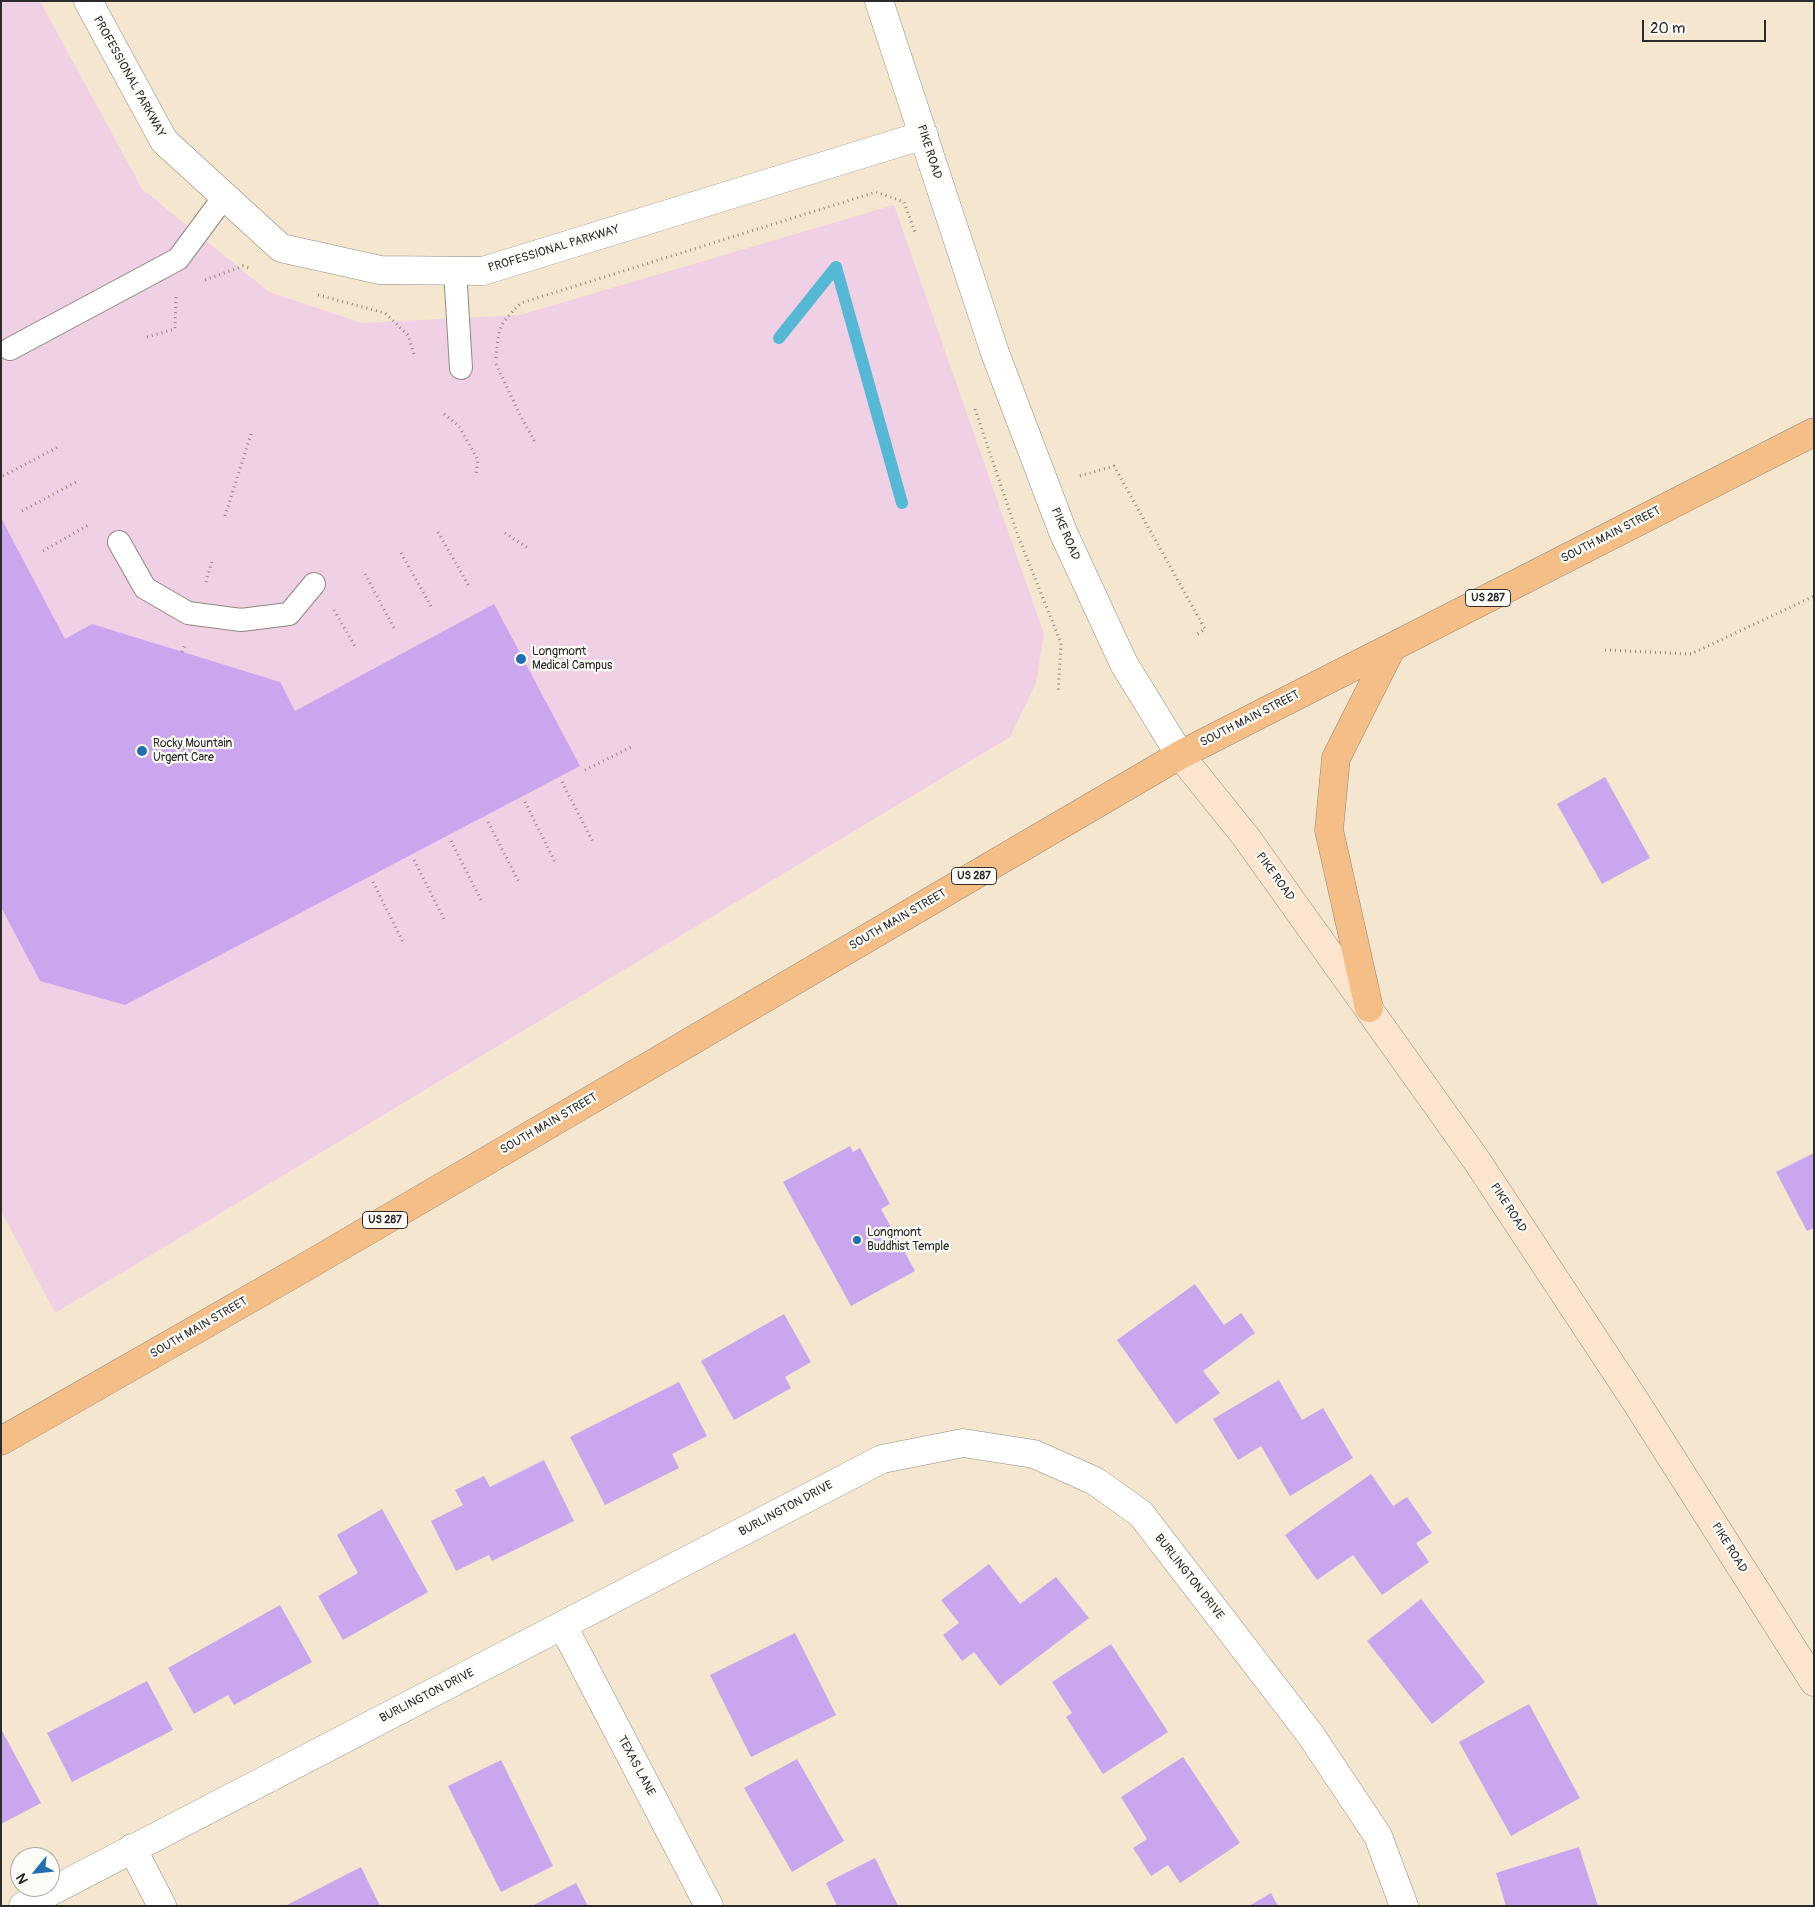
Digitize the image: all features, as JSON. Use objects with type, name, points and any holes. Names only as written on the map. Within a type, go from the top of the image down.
[{"type":"main road","name":"SOUTH MAIN STREET","points":[[1,1441],[307,1266],[1180,755],[1814,432]]},
{"type":"main road","points":[[1370,1008],[1329,830],[1336,758],[1392,647]]},
{"type":"main road","name":"PIKE ROAD","points":[[1180,755],[1246,837],[1370,1008],[1499,1194],[1634,1399],[1814,1682]]},
{"type":"street","name":"PROFESSIONAL PARKWAY","points":[[88,1],[164,141],[224,197],[281,248],[380,270],[483,270],[924,135]]},
{"type":"street","name":"PIKE ROAD","points":[[879,1],[995,353],[1063,532],[1124,664],[1180,755]]},
{"type":"street","name":"BURLINGTON DRIVE","points":[[23,1906],[882,1459],[963,1444],[1034,1454],[1095,1481],[1141,1514],[1310,1734],[1378,1836],[1404,1906]]},
{"type":"street","name":"TEXAS LANE","points":[[563,1626],[710,1906]]},
{"type":"street","points":[[132,1848],[162,1906]]},
{"type":"lane","points":[[10,350],[178,259],[224,197]]},
{"type":"lane","points":[[455,270],[461,368]]},
{"type":"lane","points":[[119,542],[145,588],[188,613],[241,620],[289,614],[314,584]]},
{"type":"path","points":[[535,442],[495,364],[498,329],[521,303],[876,192],[904,202],[917,240]]},
{"type":"path","points":[[200,282],[243,266],[257,272]]},
{"type":"path","points":[[147,336],[175,329],[176,292]]},
{"type":"path","points":[[310,292],[385,313],[408,335],[415,357]]},
{"type":"path","points":[[975,408],[1018,536],[1061,643],[1058,693]]},
{"type":"path","points":[[444,414],[459,426],[478,460],[476,473]]},
{"type":"path","points":[[225,516],[252,431]]},
{"type":"path","points":[[3,476],[58,447]]},
{"type":"path","points":[[1079,476],[1114,466],[1205,630],[1196,635]]},
{"type":"path","points":[[22,511],[78,482]]},
{"type":"path","points":[[43,551],[94,522]]},
{"type":"path","points":[[438,532],[470,588]]},
{"type":"path","points":[[505,533],[528,548]]},
{"type":"path","points":[[401,553],[432,608]]},
{"type":"path","points":[[204,588],[212,561]]},
{"type":"path","points":[[365,574],[394,628]]},
{"type":"path","points":[[1605,650],[1691,654],[1814,596]]},
{"type":"path","points":[[330,602],[356,648]]},
{"type":"path","points":[[586,770],[631,747]]},
{"type":"path","points":[[562,782],[594,842]]},
{"type":"path","points":[[525,802],[555,862]]},
{"type":"path","points":[[488,822],[519,882]]},
{"type":"path","points":[[451,841],[482,902]]},
{"type":"path","points":[[414,860],[445,922]]},
{"type":"path","points":[[373,882],[404,944]]},
{"type":"shaded area","name":"Longmont Medical Campus","points":[[1,1],[40,1],[142,189],[269,292],[362,323],[520,315],[894,205],[1044,634],[1036,683],[1010,737],[55,1313],[1,1211]]},
{"type":"building","points":[[1,518],[65,639],[92,624],[280,682],[295,711],[494,604],[580,766],[125,1005],[40,981],[1,907]]},
{"type":"building","points":[[1605,777],[1650,858],[1602,884],[1557,804]]},
{"type":"building","name":"Longmont Buddhist Temple","points":[[850,1146],[853,1152],[860,1148],[890,1204],[881,1209],[915,1271],[851,1306],[783,1182]]},
{"type":"building","points":[[1814,1153],[1814,1228],[1807,1231],[1776,1172]]},
{"type":"building","points":[[1195,1284],[1224,1325],[1241,1313],[1255,1333],[1203,1371],[1220,1393],[1176,1424],[1117,1340]]},
{"type":"building","points":[[784,1314],[811,1362],[785,1377],[791,1388],[734,1420],[701,1361]]},
{"type":"building","points":[[1279,1380],[1302,1420],[1323,1408],[1353,1458],[1290,1496],[1261,1446],[1238,1460],[1213,1419]]},
{"type":"building","points":[[679,1382],[707,1436],[672,1454],[679,1468],[605,1505],[570,1437]]},
{"type":"building","points":[[544,1460],[574,1521],[492,1561],[489,1555],[456,1571],[431,1521],[463,1505],[455,1490],[484,1476],[490,1487]]},
{"type":"building","points":[[1371,1474],[1393,1506],[1407,1497],[1432,1533],[1416,1543],[1429,1562],[1382,1595],[1353,1555],[1317,1580],[1285,1535]]},
{"type":"building","points":[[382,1509],[428,1592],[343,1640],[318,1596],[358,1573],[337,1535]]},
{"type":"building","points":[[989,1564],[1020,1604],[1056,1577],[1089,1618],[1000,1686],[974,1652],[962,1661],[943,1635],[959,1623],[941,1600]]},
{"type":"building","points":[[1421,1599],[1485,1682],[1432,1724],[1367,1641]]},
{"type":"building","points":[[280,1605],[312,1662],[234,1705],[228,1695],[194,1714],[168,1668]]},
{"type":"building","points":[[795,1633],[836,1715],[751,1757],[710,1675]]},
{"type":"building","points":[[1111,1644],[1168,1732],[1103,1774],[1066,1717],[1072,1713],[1052,1682]]},
{"type":"building","points":[[147,1681],[173,1730],[72,1782],[47,1733]]},
{"type":"building","points":[[1529,1704],[1580,1798],[1511,1836],[1459,1742]]},
{"type":"building","points":[[1,1729],[41,1803],[1,1824]]},
{"type":"building","points":[[1183,1757],[1240,1843],[1180,1883],[1168,1865],[1151,1876],[1133,1848],[1147,1839],[1121,1797]]},
{"type":"building","points":[[797,1759],[844,1841],[792,1872],[744,1788]]},
{"type":"building","points":[[501,1760],[553,1866],[501,1892],[448,1786]]},
{"type":"building","points":[[1579,1847],[1598,1906],[1506,1906],[1496,1873]]},
{"type":"building","points":[[875,1858],[898,1906],[837,1906],[826,1883]]},
{"type":"building","points":[[361,1867],[380,1906],[285,1906]]},
{"type":"building","points":[[576,1883],[588,1906],[532,1906]]},
{"type":"building","points":[[1271,1893],[1278,1906],[1249,1906]]},
{"type":"waterway","points":[[836,267],[902,503]]},
{"type":"waterway","points":[[779,338],[836,267]]},
{"type":"place","name":"Longmont Medical Campus","points":[[521,659]]},
{"type":"place","name":"Rocky Mountain Urgent Care","points":[[142,751]]},
{"type":"place","name":"Longmont Buddhist Temple","points":[[857,1240]]}]
